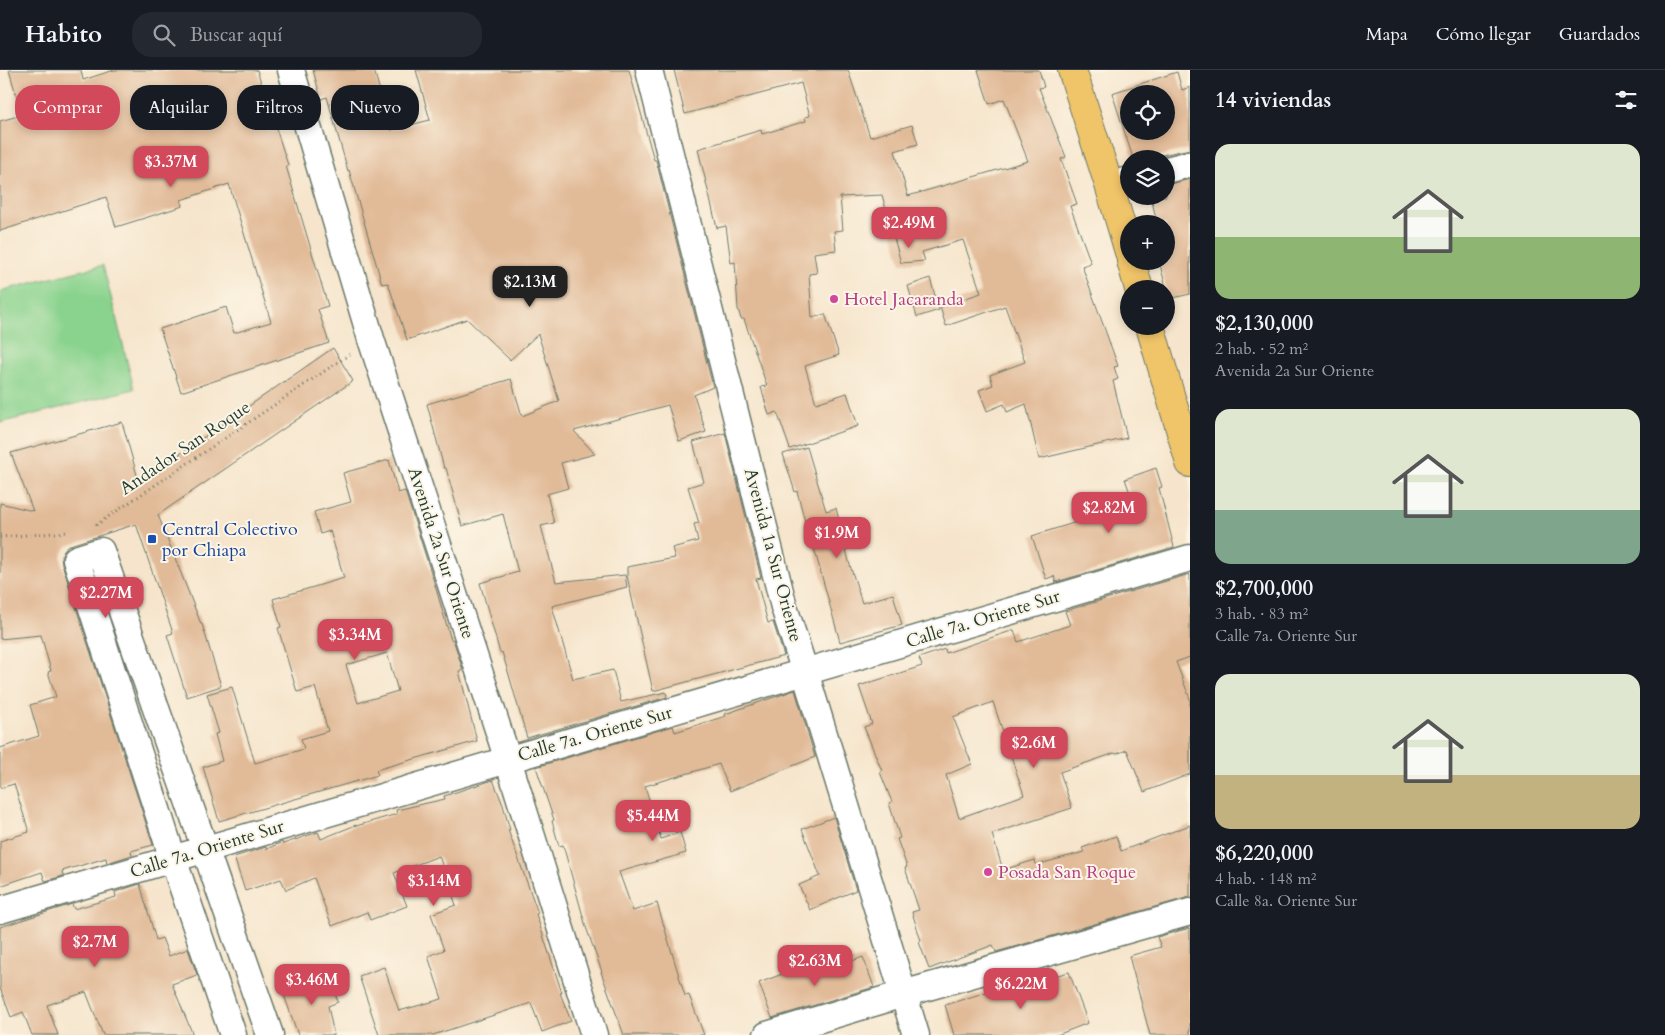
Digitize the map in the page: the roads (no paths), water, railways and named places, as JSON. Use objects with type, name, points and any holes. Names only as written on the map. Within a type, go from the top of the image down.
[{"type":"main road","points":[[1072,70],[1119,182],[1124,215]]},
{"type":"main road","points":[[1153,335],[1190,463]]},
{"type":"street","name":"Avenida 2a Sur Oriente","points":[[291,70],[371,339],[508,760],[594,1035]]},
{"type":"street","name":"Avenida 1a Sur Oriente","points":[[649,70],[784,607],[806,672],[916,1035]]},
{"type":"street","points":[[1175,168],[1190,164]]},
{"type":"street","points":[[233,1035],[173,859],[76,558],[101,551],[270,1035]]},
{"type":"street","name":"Calle 7a. Oriente Sur","points":[[0,910],[1190,558]]},
{"type":"street","points":[[767,1035],[1190,912]]},
{"type":"place","name":"Hotel Jacaranda","points":[[834,299]]},
{"type":"place","name":"Central Colectivo por Chiapa","points":[[152,539]]},
{"type":"place","name":"Posada San Roque","points":[[988,872]]}]
